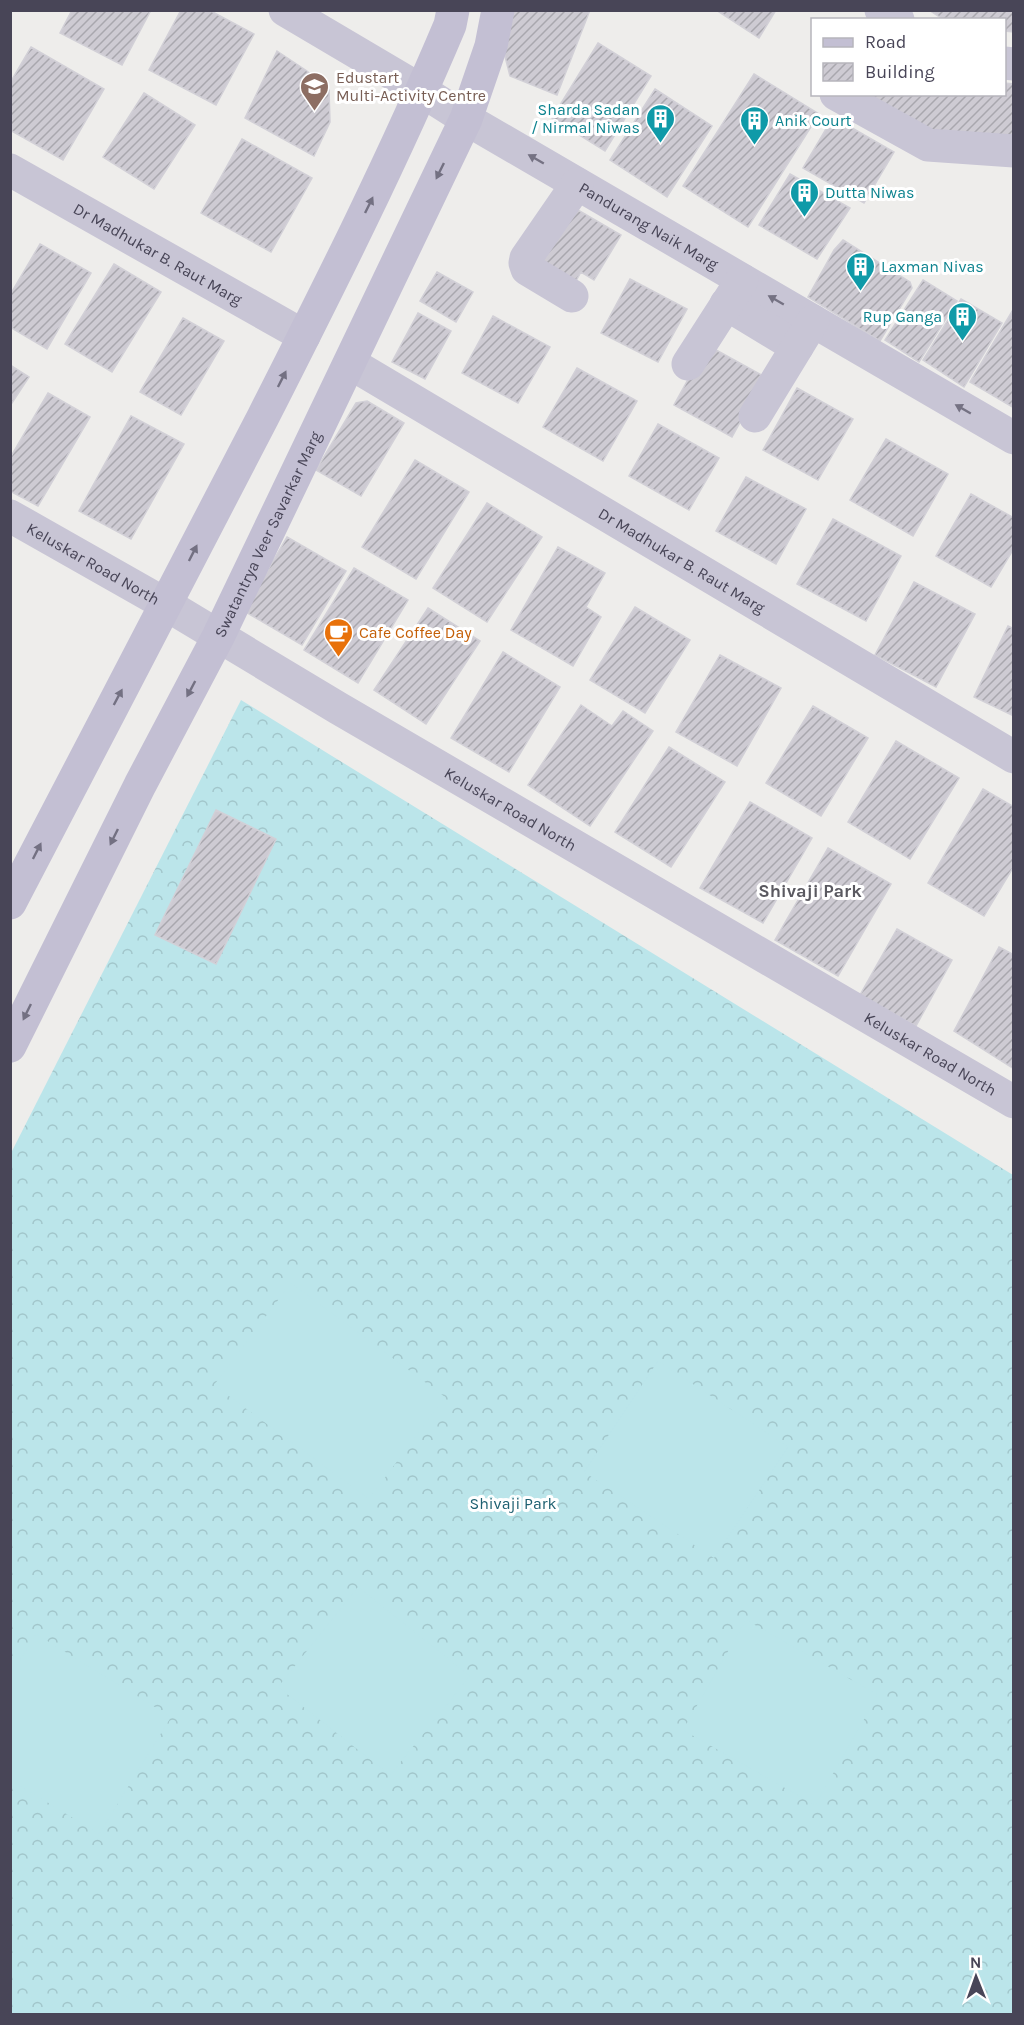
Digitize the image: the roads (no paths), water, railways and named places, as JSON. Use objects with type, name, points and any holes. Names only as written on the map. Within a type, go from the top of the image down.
[{"type":"main road","points":[[10,903],[304,336],[396,149],[450,25],[453,10]]},
{"type":"main road","name":"Swatantrya Veer Savarkar Marg","points":[[10,1046],[140,785],[218,638],[466,119],[491,46],[498,10]]},
{"type":"street","name":"Pandurang Naik Marg","points":[[285,10],[577,184],[734,292],[805,334],[1014,438]]},
{"type":"street","points":[[881,10],[895,18]]},
{"type":"street","points":[[841,96],[928,145],[1014,151]]},
{"type":"street","name":"Dr Madhukar B. Raut Marg","points":[[10,170],[304,336]]},
{"type":"street","points":[[572,296],[528,269],[525,263],[526,258],[577,184]]},
{"type":"street","points":[[688,364],[734,292]]},
{"type":"street","points":[[755,416],[805,334]]},
{"type":"street","name":"Dr Madhukar B. Raut Marg","points":[[350,363],[1014,757]]},
{"type":"street","name":"Keluskar Road North","points":[[10,516],[1014,1102]]},
{"type":"place","name":"Edustart Multi-Activity Centre","points":[[315,112]]},
{"type":"place","name":"Sharda Sadan / Nirmal Niwas","points":[[661,144]]},
{"type":"place","name":"Anik Court","points":[[754,146]]},
{"type":"place","name":"Dutta Niwas","points":[[804,218]]},
{"type":"place","name":"Laxman Nivas","points":[[860,292]]},
{"type":"place","name":"Rup Ganga","points":[[963,342]]},
{"type":"place","name":"Cafe Coffee Day","points":[[338,658]]},
{"type":"district","name":"Shivaji Park","points":[[810,891]]}]
